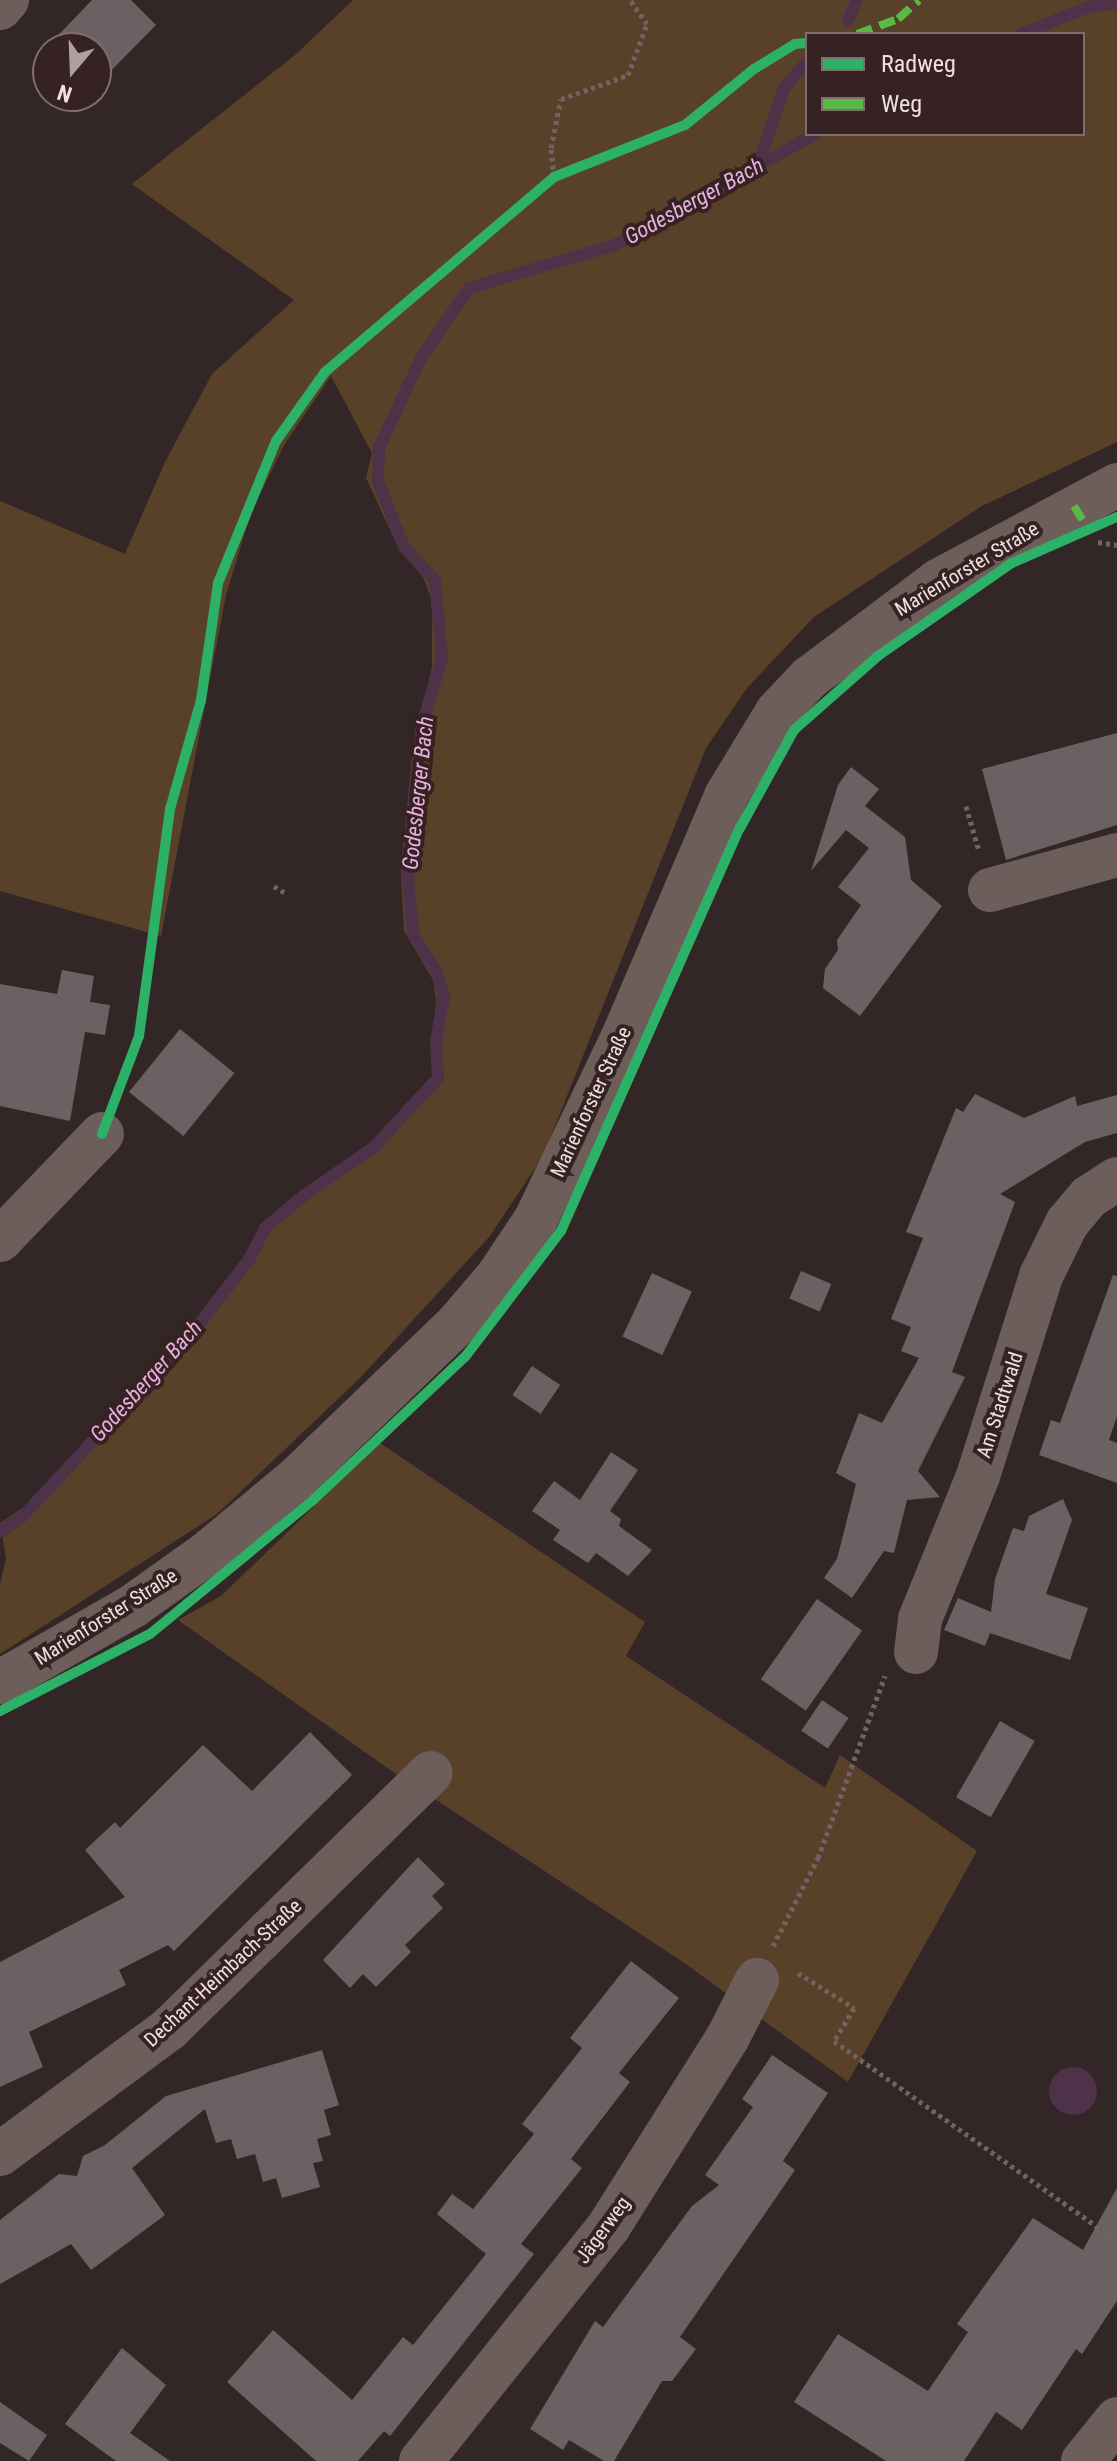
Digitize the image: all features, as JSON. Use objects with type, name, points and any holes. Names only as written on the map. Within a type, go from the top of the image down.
[{"type":"main road","name":"Marienforster Straße","points":[[0,1682],[133,1606],[206,1554],[306,1468],[458,1323],[498,1276],[536,1219],[726,796],[777,712],[809,678],[938,581],[1117,485]]},
{"type":"street","points":[[0,8],[7,0]]},
{"type":"street","points":[[990,890],[1117,855]]},
{"type":"street","points":[[0,1240],[102,1134]]},
{"type":"street","name":"Am Stadtwald","points":[[916,1652],[920,1619],[978,1476],[1041,1276],[1067,1223],[1089,1197],[1117,1179]]},
{"type":"street","name":"Dechant-Heimbach-Straße","points":[[0,2154],[169,2029],[430,1773]]},
{"type":"street","name":"Jägerweg","points":[[421,2461],[609,2226],[728,2037],[763,1967]]},
{"type":"street","points":[[1083,2461],[1117,2419]]},
{"type":"path","points":[[554,177],[551,148],[561,99],[628,75],[647,24],[630,0]]},
{"type":"path","points":[[274,886],[285,893]]},
{"type":"path","points":[[916,1652],[880,1681],[818,1858],[763,1967],[854,2008],[834,2041],[1117,2241]]},
{"type":"shaded area","points":[[353,0],[1117,0],[1117,442],[982,506],[814,617],[747,688],[706,748],[543,1156],[490,1236],[360,1378],[217,1514],[0,1654],[0,1584],[6,1559],[0,1523],[27,1505],[182,1337],[244,1256],[260,1226],[299,1192],[366,1147],[432,1079],[436,999],[433,980],[404,931],[401,875],[412,753],[432,667],[432,600],[423,577],[399,549],[366,478],[372,453],[331,376],[284,445],[251,513],[226,595],[161,936],[0,891],[0,501],[125,554],[165,462],[212,374],[294,300],[132,184],[295,55]]},
{"type":"shaded area","points":[[380,1443],[645,1622],[626,1656],[825,1788],[840,1755],[977,1851],[848,2082],[683,1962],[386,1767],[178,1620],[221,1596]]},
{"type":"shaded area","points":[[1073,2067],[1082,2068],[1090,2074],[1096,2082],[1096,2100],[1090,2108],[1082,2114],[1073,2115],[1064,2114],[1056,2108],[1050,2100],[1049,2091],[1050,2082],[1056,2074],[1064,2068]]},
{"type":"building","points":[[92,0],[131,0],[156,25],[112,70],[112,32],[61,32]]},
{"type":"building","points":[[1117,733],[1117,825],[1006,860],[982,769]]},
{"type":"building","points":[[851,767],[879,789],[865,806],[905,837],[911,880],[942,906],[860,1016],[823,988],[825,969],[838,950],[837,940],[861,905],[838,887],[869,848],[846,830],[811,871],[838,785]]},
{"type":"building","points":[[62,970],[94,976],[90,1002],[110,1005],[105,1035],[85,1032],[70,1121],[0,1106],[0,984],[57,994]]},
{"type":"building","points":[[180,1029],[234,1073],[183,1136],[129,1092]]},
{"type":"building","points":[[975,1094],[1024,1118],[1075,1096],[1077,1106],[1117,1095],[1117,1133],[1085,1142],[1000,1194],[1015,1202],[952,1372],[965,1377],[918,1471],[940,1497],[907,1500],[894,1553],[884,1551],[852,1598],[824,1578],[837,1559],[856,1484],[836,1473],[859,1413],[882,1423],[919,1358],[901,1351],[911,1327],[891,1319],[923,1238],[906,1232],[956,1108],[963,1112]]},
{"type":"building","points":[[801,1271],[831,1284],[820,1312],[789,1299]]},
{"type":"building","points":[[652,1273],[692,1292],[662,1355],[622,1336]]},
{"type":"building","points":[[1113,1275],[1117,1276],[1117,1416],[1109,1440],[1117,1443],[1117,1483],[1039,1455],[1051,1420],[1060,1423]]},
{"type":"building","points":[[532,1366],[560,1385],[541,1414],[512,1395]]},
{"type":"building","points":[[611,1452],[638,1470],[610,1511],[621,1519],[619,1526],[652,1550],[628,1576],[596,1553],[588,1563],[553,1540],[560,1530],[532,1511],[554,1481],[580,1500]]},
{"type":"building","points":[[1063,1499],[1072,1520],[1046,1594],[1088,1608],[1070,1660],[990,1633],[985,1646],[944,1630],[958,1598],[991,1612],[995,1579],[1013,1528],[1024,1531],[1029,1516]]},
{"type":"building","points":[[817,1599],[862,1631],[806,1711],[761,1679]]},
{"type":"building","points":[[822,1700],[849,1718],[828,1749],[801,1731]]},
{"type":"building","points":[[1000,1721],[1035,1741],[991,1817],[956,1797]]},
{"type":"building","points":[[310,1732],[352,1775],[174,1951],[168,1945],[119,1970],[126,1985],[29,2032],[43,2067],[0,2087],[0,1962],[125,1897],[85,1850],[115,1822],[120,1828],[203,1745],[252,1791]]},
{"type":"building","points":[[418,1857],[445,1884],[432,1896],[443,1908],[405,1945],[411,1952],[376,1987],[363,1974],[350,1988],[323,1960]]},
{"type":"building","points":[[631,1961],[679,1998],[619,2073],[630,2082],[571,2159],[582,2168],[521,2244],[534,2254],[390,2436],[384,2431],[358,2461],[316,2461],[227,2382],[273,2330],[352,2400],[403,2337],[413,2345],[486,2254],[437,2214],[452,2194],[473,2209],[534,2134],[522,2124],[582,2048],[570,2038]]},
{"type":"building","points":[[322,2050],[339,2105],[324,2110],[331,2135],[317,2139],[323,2161],[313,2163],[320,2187],[282,2198],[276,2178],[263,2182],[255,2154],[237,2159],[231,2139],[216,2143],[205,2109],[132,2168],[165,2215],[91,2270],[71,2244],[0,2284],[0,2220],[59,2174],[77,2176],[83,2156],[105,2145],[166,2096]]},
{"type":"building","points":[[772,2055],[828,2093],[783,2161],[795,2170],[680,2337],[696,2349],[672,2381],[662,2381],[614,2461],[604,2461],[569,2440],[563,2450],[530,2429],[595,2321],[603,2327],[692,2206],[719,2185],[705,2175],[753,2107],[742,2099]]},
{"type":"building","points":[[1117,2188],[1117,2301],[1082,2354],[1076,2349],[1022,2430],[996,2412],[964,2461],[886,2461],[794,2402],[838,2334],[928,2391],[968,2332],[957,2324],[1033,2218],[1083,2250]]},
{"type":"building","points":[[122,2348],[166,2385],[130,2433],[170,2461],[116,2461],[65,2424]]},
{"type":"building","points":[[0,2402],[47,2435],[29,2461],[0,2443]]},
{"type":"waterway","points":[[848,20],[857,0]]},
{"type":"waterway","name":"Godesberger Bach","points":[[1026,32],[1089,7],[1117,3]]},
{"type":"waterway","points":[[758,165],[784,88],[805,64]]},
{"type":"waterway","name":"Godesberger Bach","points":[[0,1532],[23,1516],[185,1342],[249,1260],[265,1228],[303,1196],[373,1148],[438,1078],[436,1041],[444,995],[437,973],[413,934],[407,865],[422,725],[442,658],[435,580],[404,547],[378,481],[379,448],[421,358],[469,288],[615,245],[811,136]]},
{"type":"marked path","points":[[862,32],[898,19],[919,0]]},
{"type":"marked path","points":[[1074,506],[1087,528]]},
{"type":"cycle path","points":[[102,1134],[139,1036],[170,809],[201,700],[218,583],[276,441],[325,372],[554,177],[685,125],[754,69],[795,44],[805,43]]},
{"type":"cycle path","points":[[0,1711],[150,1634],[313,1500],[465,1357],[561,1231],[740,828],[794,730],[878,656],[1012,563],[1117,517]]}]
